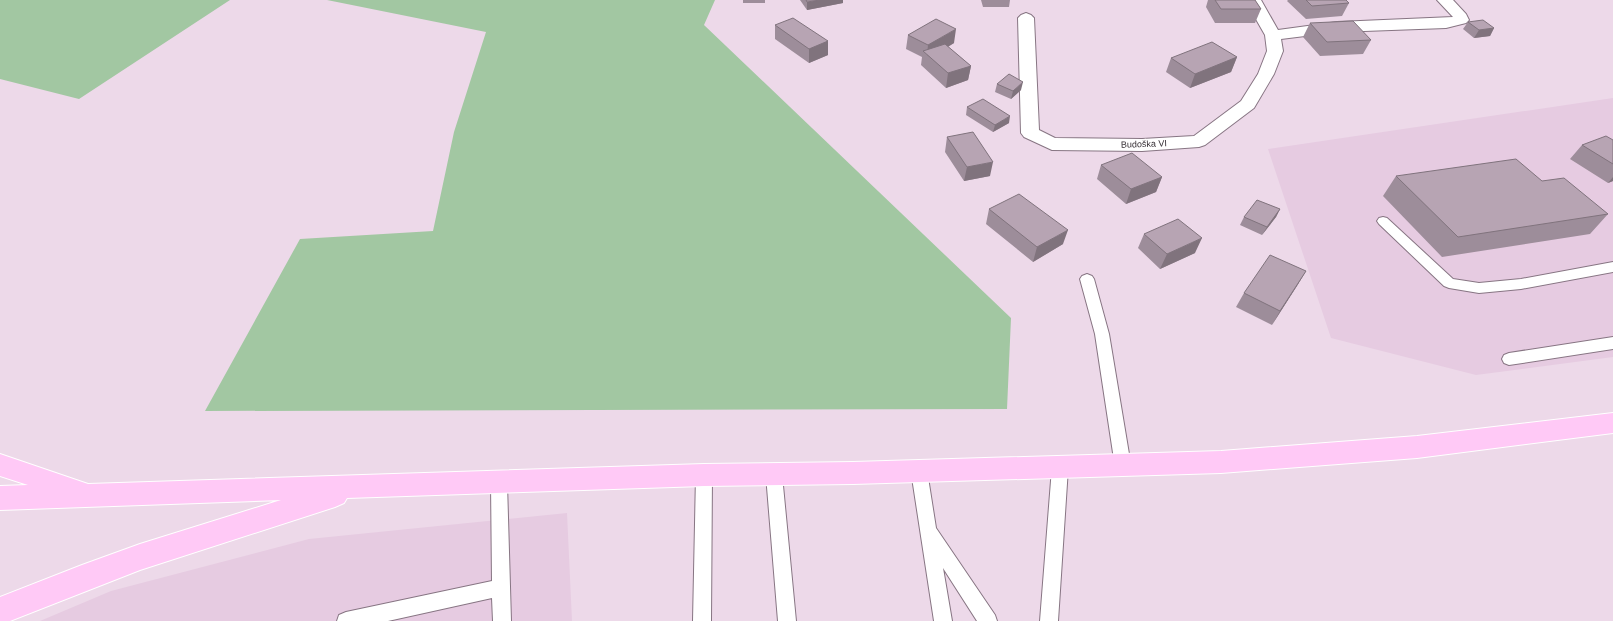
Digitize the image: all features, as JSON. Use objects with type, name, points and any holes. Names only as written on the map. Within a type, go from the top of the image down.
[{"type":"main road","points":[[0,498],[499,483],[704,475],[774,475],[1060,468],[1223,462],[1359,452],[1496,438],[1613,423]]},
{"type":"main road","points":[[0,465],[90,495]]},
{"type":"main road","points":[[0,611],[82,578],[146,555],[362,486]]},
{"type":"street","points":[[1253,0],[1273,35],[1337,27],[1446,23],[1461,20],[1461,16],[1445,0]]},
{"type":"street","name":"Budoška VI","points":[[1026,18],[1030,133],[1052,144],[1142,145],[1199,141],[1248,104],[1266,74],[1274,51],[1273,35]]},
{"type":"lane","points":[[1383,221],[1449,283],[1479,288],[1521,284],[1613,267]]},
{"type":"lane","points":[[1086,279],[1102,334],[1124,466]]},
{"type":"lane","points":[[1509,359],[1613,342]]},
{"type":"lane","points":[[1049,621],[1060,468]]},
{"type":"lane","points":[[919,471],[942,621]]},
{"type":"lane","points":[[702,621],[704,475]]},
{"type":"lane","points":[[774,475],[787,621]]},
{"type":"lane","points":[[499,483],[500,588],[502,621]]},
{"type":"lane","points":[[927,528],[988,621]]},
{"type":"lane","points":[[346,621],[500,588]]},
{"type":"shaded area","points":[[1613,98],[1613,357],[1476,375],[1331,338],[1268,149]]},
{"type":"shaded area","points":[[567,513],[572,621],[40,621],[111,591],[309,539]]},
{"type":"green space","points":[[0,0],[230,0],[79,99],[0,79]]},
{"type":"green space","points":[[327,0],[715,0],[704,25],[1011,318],[1007,409],[205,411],[300,239],[433,231],[454,132],[486,32]]},
{"type":"building","points":[[806,0],[820,0],[807,2]]},
{"type":"building","points":[[1215,0],[1255,0],[1261,9],[1221,9]]},
{"type":"building","points":[[1306,0],[1346,0],[1349,3],[1312,6]]},
{"type":"building","points":[[793,18],[828,41],[809,49],[775,25]]},
{"type":"building","points":[[936,19],[956,29],[928,45],[908,35]]},
{"type":"building","points":[[1483,20],[1494,28],[1479,30],[1468,22]]},
{"type":"building","points":[[1353,21],[1371,40],[1327,42],[1310,23]]},
{"type":"building","points":[[1212,42],[1237,57],[1195,74],[1171,58]]},
{"type":"building","points":[[945,44],[971,66],[948,73],[923,51]]},
{"type":"building","points":[[1009,74],[1023,82],[1013,91],[997,84]]},
{"type":"building","points":[[983,99],[1010,116],[995,125],[967,107]]},
{"type":"building","points":[[973,132],[993,162],[967,167],[947,137]]},
{"type":"building","points":[[1606,136],[1613,140],[1613,164],[1582,145]]},
{"type":"building","points":[[1132,153],[1162,177],[1131,189],[1101,165]]},
{"type":"building","points":[[1516,159],[1542,181],[1564,178],[1608,214],[1458,237],[1396,176]]},
{"type":"building","points":[[1019,194],[1068,230],[1037,247],[989,209]]},
{"type":"building","points":[[1257,200],[1280,209],[1267,227],[1244,217]]},
{"type":"building","points":[[1178,219],[1202,238],[1167,254],[1144,234]]},
{"type":"building","points":[[1270,255],[1306,271],[1280,311],[1244,293]]}]
